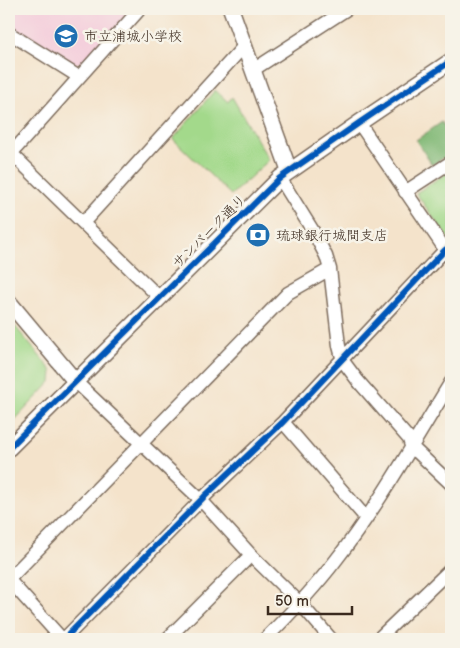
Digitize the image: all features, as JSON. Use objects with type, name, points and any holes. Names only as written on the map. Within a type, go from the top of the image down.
[{"type":"street","points":[[140,9],[10,154],[160,298]]},
{"type":"street","points":[[231,9],[253,70],[284,174],[321,244],[330,269],[339,346],[343,361],[358,382],[409,439],[411,446],[451,484]]},
{"type":"street","points":[[253,70],[330,13],[347,9]]},
{"type":"street","points":[[9,33],[79,77]]},
{"type":"street","points":[[83,223],[244,46]]},
{"type":"street","name":"サンパーク通り","points":[[9,448],[284,174],[451,61]]},
{"type":"street","points":[[330,269],[288,293],[9,580],[63,639],[200,500],[284,422],[449,252],[359,122]]},
{"type":"street","points":[[406,192],[451,162]]},
{"type":"street","points":[[9,302],[75,381],[200,500],[331,639]]},
{"type":"street","points":[[265,639],[300,604],[336,560],[366,518],[451,382]]},
{"type":"street","points":[[284,422],[366,518]]},
{"type":"street","points":[[167,639],[251,555]]},
{"type":"street","points":[[378,639],[451,569]]},
{"type":"shaded area","name":"市立浦城小学校","points":[[9,9],[133,9],[85,62],[74,64],[66,63],[9,27]]},
{"type":"green space","points":[[215,90],[228,102],[232,97],[269,160],[231,195],[173,139]]},
{"type":"green space","points":[[442,122],[451,137],[451,153],[432,165],[416,140]]},
{"type":"green space","points":[[451,170],[451,239],[449,240],[416,193]]},
{"type":"green space","points":[[9,319],[52,371],[51,382],[9,426]]},
{"type":"cycle path","points":[[9,448],[280,178],[451,61]]},
{"type":"cycle path","points":[[64,639],[204,497],[283,422],[445,250],[451,246]]},
{"type":"place","name":"市立浦城小学校","points":[[66,36]]},
{"type":"place","name":"琉球銀行城間支店","points":[[258,235]]}]
